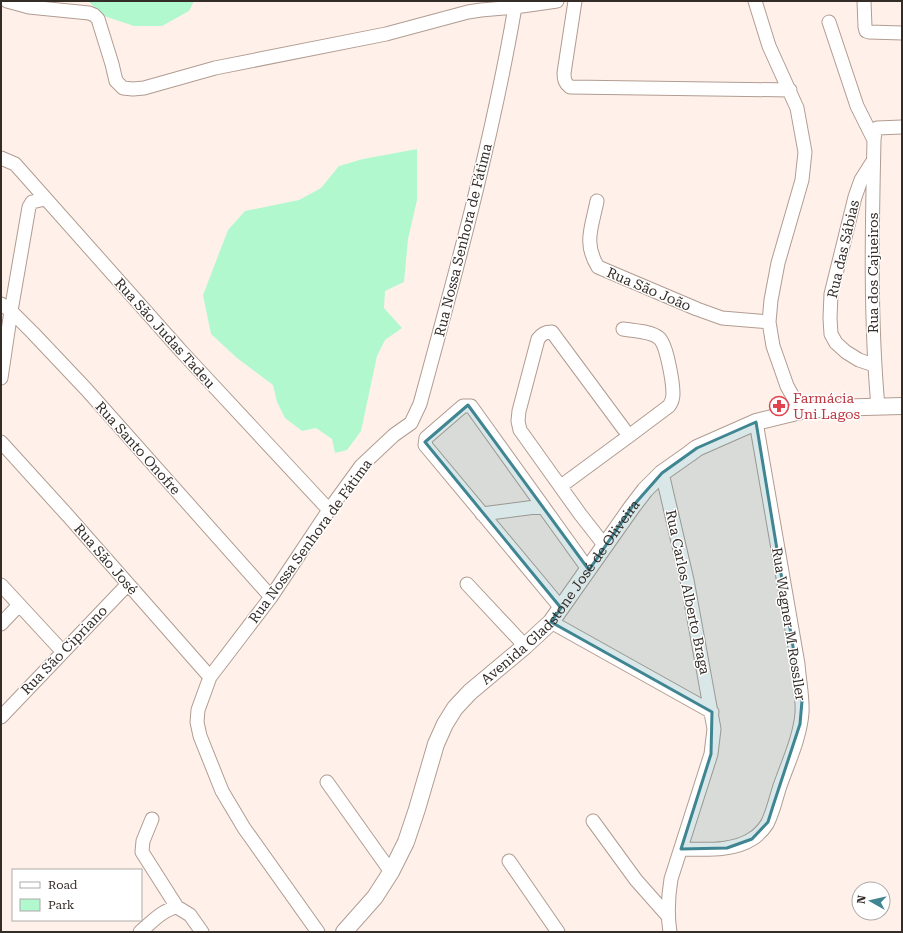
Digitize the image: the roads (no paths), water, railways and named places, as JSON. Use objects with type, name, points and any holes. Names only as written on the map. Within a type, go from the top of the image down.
[{"type":"main road","name":"Avenida Gladstone José de Oliveira","points":[[344,932],[375,898],[391,872],[406,842],[418,809],[436,744],[445,724],[455,708],[470,692],[551,622],[632,507],[645,490],[662,473],[697,448],[756,422],[801,411],[828,408],[902,406]]},
{"type":"street","points":[[7,1],[29,6],[84,12],[94,15],[98,19],[116,81],[123,88],[134,89],[144,88],[215,68],[257,59],[304,52],[386,34],[481,10],[557,1]]},
{"type":"street","points":[[575,1],[564,73],[564,80],[570,88],[790,90]]},
{"type":"street","points":[[755,1],[769,46],[798,108],[805,152],[802,180],[778,263],[771,300],[769,322],[773,346],[788,386],[801,411]]},
{"type":"street","points":[[864,1],[866,31],[902,33]]},
{"type":"street","name":"Rua Nossa Senhora de Fátima","points":[[318,932],[244,828],[222,791],[200,736],[197,722],[198,710],[210,677],[271,597],[329,510],[361,466],[394,435],[411,423],[420,404],[462,249],[490,133],[515,7]]},
{"type":"street","name":"Rua dos Cajueiros","points":[[829,22],[857,106],[874,140],[872,265],[874,365],[878,407]]},
{"type":"street","points":[[874,140],[874,131],[877,128],[902,127]]},
{"type":"street","name":"Rua São Judas Tadeu","points":[[1,158],[15,164],[182,352],[329,510]]},
{"type":"street","name":"Rua das Sábias","points":[[873,161],[861,180],[855,197],[831,294],[830,318],[831,334],[836,343],[846,352],[859,360],[874,365]]},
{"type":"street","points":[[1,378],[6,307],[29,207],[32,202],[45,198]]},
{"type":"street","name":"Rua São João","points":[[597,201],[589,243],[590,252],[598,267],[709,314],[728,318],[769,322]]},
{"type":"street","name":"Rua Santo Onofre","points":[[6,307],[86,389],[271,597]]},
{"type":"street","points":[[561,486],[669,406],[672,400],[672,377],[664,346],[660,339],[654,335],[623,329]]},
{"type":"street","points":[[605,546],[573,505],[520,430],[518,421],[519,411],[538,339],[542,334],[552,332],[629,436]]},
{"type":"street","points":[[561,608],[425,445],[426,438],[466,406],[471,406],[588,569]]},
{"type":"street","name":"Rua Wagner M Rossller","points":[[681,849],[727,848],[741,845],[761,833],[770,817],[800,724],[802,701],[798,664],[756,422]]},
{"type":"street","name":"Rua São José","points":[[1,442],[210,677]]},
{"type":"street","name":"Rua Carlos Alberto Braga","points":[[662,473],[687,580],[714,729],[711,754],[671,879],[668,895],[667,915],[670,932]]},
{"type":"street","points":[[482,514],[543,506]]},
{"type":"street","name":"Rua São Cipriano","points":[[1,717],[128,584]]},
{"type":"street","points":[[467,584],[525,646]]},
{"type":"street","points":[[1,585],[63,652]]},
{"type":"street","points":[[1,624],[20,605]]},
{"type":"street","points":[[551,622],[712,712]]},
{"type":"street","points":[[327,782],[391,872]]},
{"type":"street","points":[[152,819],[143,841],[142,852],[176,907],[190,916],[202,932]]},
{"type":"street","points":[[593,821],[640,885],[667,915]]},
{"type":"street","points":[[509,861],[558,932]]},
{"type":"street","points":[[140,932],[163,913],[176,907]]},
{"type":"place","name":"Farmácia Uni Lagos","points":[[779,406]]}]
